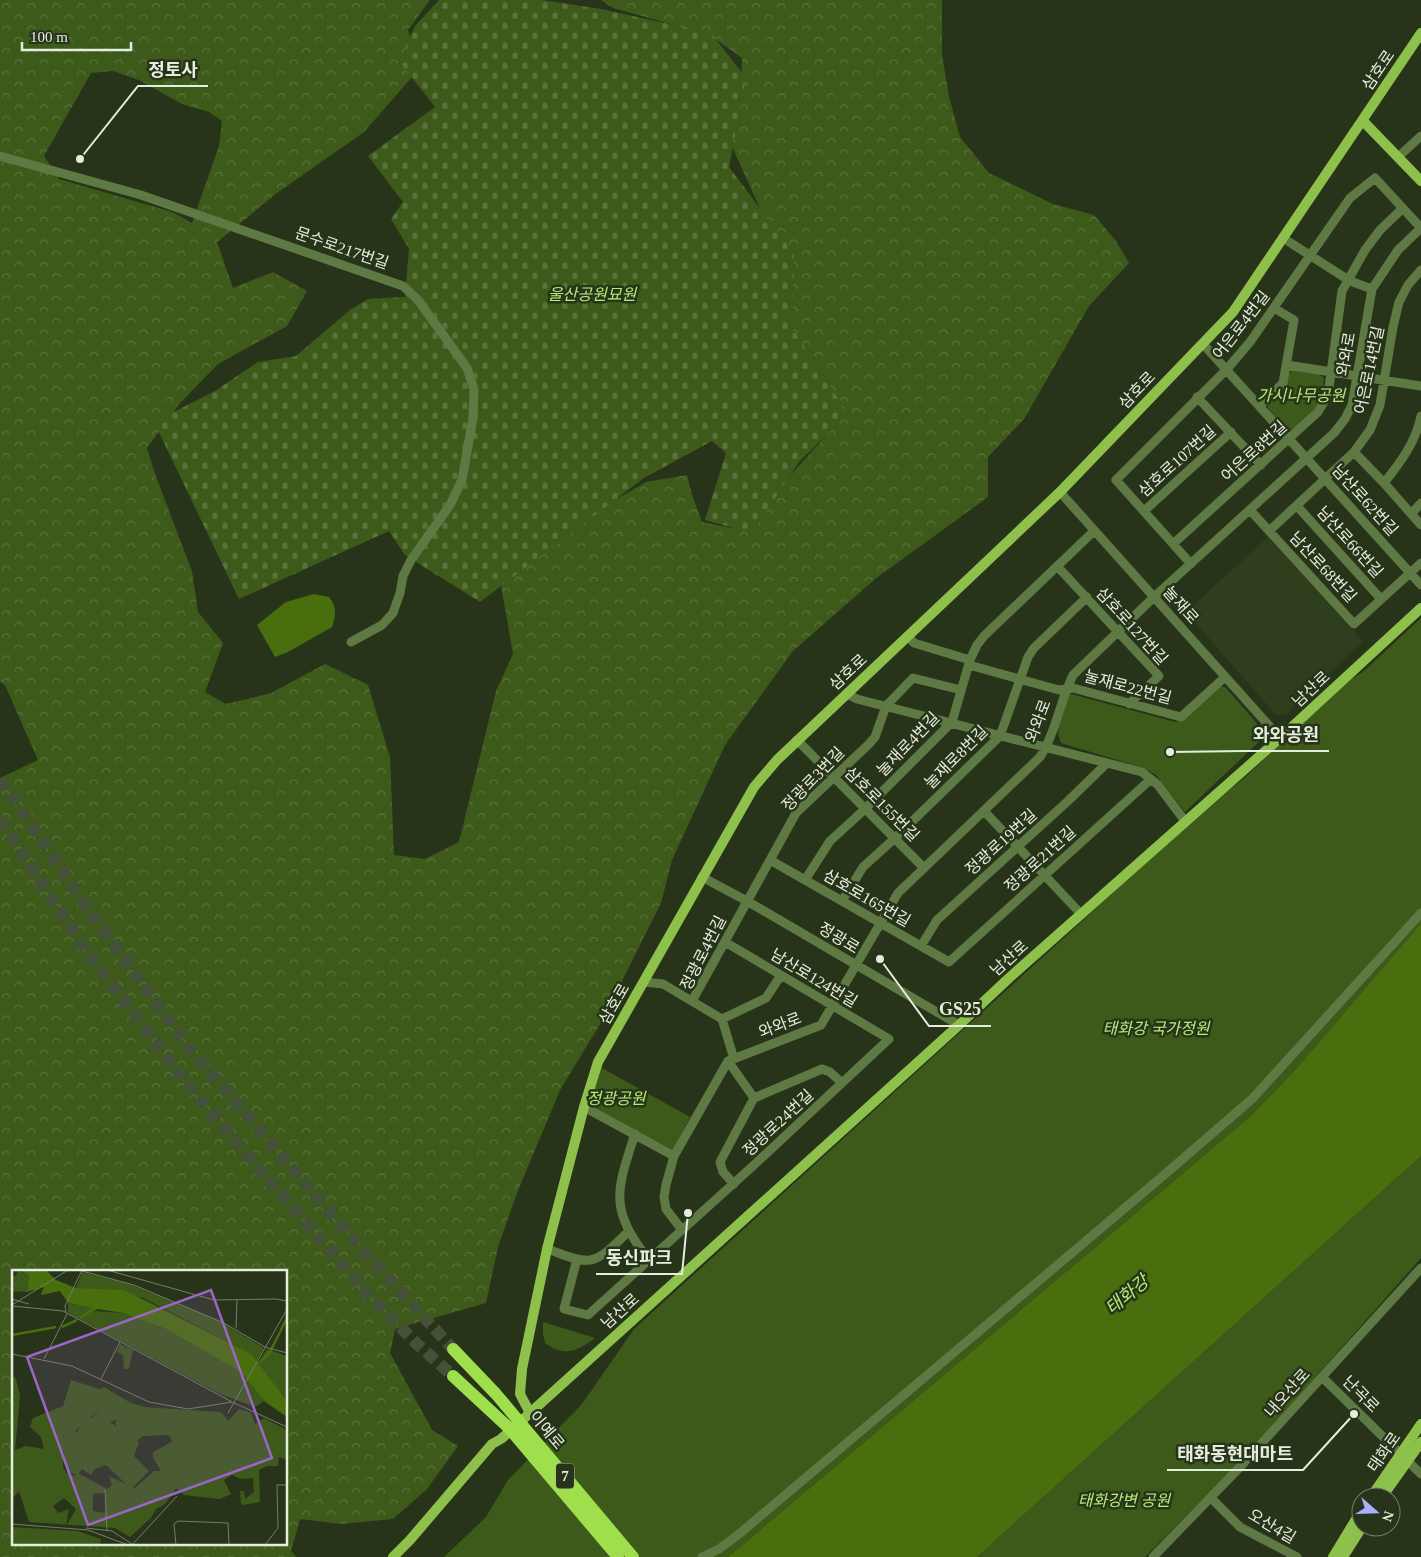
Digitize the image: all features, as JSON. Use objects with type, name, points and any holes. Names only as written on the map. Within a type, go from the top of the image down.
[{"type":"highway","name":"이예로","points":[[453,1349],[496,1394],[634,1557]]},
{"type":"highway","name":"이예로","points":[[453,1376],[508,1427],[618,1557]]},
{"type":"main road","name":"삼호로","points":[[530,1413],[520,1394],[522,1369],[547,1249],[584,1107],[598,1062],[754,787],[797,740],[1060,492],[1233,312],[1421,33]]},
{"type":"main road","points":[[1363,120],[1421,181]]},
{"type":"main road","name":"남산로","points":[[530,1413],[1009,978],[1280,738],[1421,608]]},
{"type":"main road","points":[[393,1557],[410,1540],[492,1444],[501,1439],[530,1413]]},
{"type":"main road","name":"태화로","points":[[1388,1487],[1421,1424]]},
{"type":"main road","points":[[401,1557],[438,1517],[498,1446],[501,1439]]},
{"type":"main road","name":"태화로","points":[[1380,1487],[1405,1457],[1421,1442]]},
{"type":"main road","points":[[1333,1557],[1351,1527]]},
{"type":"main road","points":[[1343,1557],[1356,1537]]},
{"type":"street","points":[[1398,156],[1421,136]]},
{"type":"street","name":"문수로217번길","points":[[0,156],[141,194],[215,219],[403,286],[418,300],[467,368],[474,390],[473,418],[462,480],[450,505],[411,560],[403,576],[400,594],[393,614],[382,625],[351,642]]},
{"type":"street","name":"어은로4번길","points":[[1144,511],[1116,480],[1227,369],[1250,342],[1350,198],[1375,178],[1402,208]]},
{"type":"street","points":[[1402,208],[1421,228]]},
{"type":"street","name":"어은로8번길","points":[[1173,544],[1318,412],[1328,395],[1342,291],[1364,250],[1402,208]]},
{"type":"street","name":"와와로","points":[[731,1060],[821,1025],[898,893],[985,812],[1040,757],[1046,747],[1066,688],[1076,671],[1154,597],[1334,433],[1352,405],[1372,289],[1398,250],[1421,228]]},
{"type":"street","points":[[1284,238],[1348,279],[1372,289]]},
{"type":"street","name":"어은로14번길","points":[[1269,531],[1354,452],[1370,430],[1378,414],[1399,302],[1408,284],[1421,270]]},
{"type":"street","points":[[1260,406],[1283,383],[1294,320],[1274,308]]},
{"type":"street","name":"남산로62번길","points":[[1203,344],[1421,585]]},
{"type":"street","points":[[1287,365],[1421,386]]},
{"type":"street","name":"삼호로107번길","points":[[1198,397],[1261,465]]},
{"type":"street","points":[[1384,483],[1405,456],[1416,434],[1421,416]]},
{"type":"street","name":"삼호로107번길","points":[[1144,511],[1231,432]]},
{"type":"street","points":[[1354,452],[1421,525]]},
{"type":"street","name":"눌재로","points":[[1060,492],[1280,738]]},
{"type":"street","points":[[1411,514],[1421,503]]},
{"type":"street","name":"남산로66번길","points":[[1297,506],[1381,599]]},
{"type":"street","name":"남산로68번길","points":[[1250,510],[1354,624],[1381,599]]},
{"type":"street","points":[[1144,511],[1191,564]]},
{"type":"street","name":"눌재로4번길","points":[[805,880],[830,842],[952,722],[970,662],[977,645],[984,636],[1094,531]]},
{"type":"street","points":[[1381,599],[1421,562]]},
{"type":"street","name":"삼호로127번길","points":[[1057,566],[1159,676],[1129,704]]},
{"type":"street","name":"눌재로8번길","points":[[842,902],[863,867],[1000,736],[1028,657],[1034,648],[1087,598]]},
{"type":"street","name":"눌재로22번길","points":[[908,636],[914,643],[1059,690],[1072,688],[1180,717],[1225,677]]},
{"type":"street","points":[[886,706],[913,678],[961,690]]},
{"type":"street","points":[[847,694],[857,699],[1142,772],[1152,779],[1169,798],[1185,821]]},
{"type":"street","name":"정광로3번길","points":[[747,901],[796,813],[834,778],[874,736],[886,706]]},
{"type":"street","name":"삼호로155번길","points":[[797,740],[924,868]]},
{"type":"street","name":"정광로19번길","points":[[921,946],[937,920],[1106,764]]},
{"type":"street","name":"정광로21번길","points":[[949,962],[1152,779]]},
{"type":"street","points":[[985,812],[1081,914]]},
{"type":"street","name":"삼호로165번길","points":[[770,860],[949,962]]},
{"type":"street","name":"정광로","points":[[702,877],[747,901],[959,1025]]},
{"type":"street","name":"정광로4번길","points":[[722,1019],[692,1001],[747,901]]},
{"type":"street","points":[[702,1557],[719,1549],[738,1534],[1252,1099],[1421,913]]},
{"type":"street","name":"남산로124번길","points":[[725,942],[889,1039]]},
{"type":"street","points":[[754,1098],[731,1060],[722,1019],[766,998],[781,975]]},
{"type":"street","points":[[644,982],[663,984],[692,1001]]},
{"type":"street","name":"정광로24번길","points":[[577,1259],[564,1309],[588,1315],[734,1184],[889,1039]]},
{"type":"street","points":[[682,1230],[666,1209],[664,1197],[674,1156],[731,1060]]},
{"type":"street","name":"정광로24번길","points":[[734,1184],[723,1172],[720,1162],[754,1098],[822,1069],[830,1072],[842,1083]]},
{"type":"street","points":[[584,1107],[674,1156]]},
{"type":"street","points":[[635,1134],[623,1171],[619,1193],[621,1211],[629,1231],[649,1260]]},
{"type":"street","points":[[547,1249],[577,1259],[595,1259],[629,1231]]},
{"type":"street","name":"내오산로","points":[[1152,1557],[1211,1498],[1420,1270]]},
{"type":"street","name":"난곡로","points":[[1322,1377],[1421,1474]]},
{"type":"street","name":"오산4길","points":[[1211,1498],[1240,1527],[1297,1557]]},
{"type":"shaded area","points":[[1268,537],[1363,641],[1286,715],[1276,715],[1186,612]]},
{"type":"green space","points":[[0,0],[430,0],[408,30],[419,69],[364,132],[277,193],[217,242],[233,288],[273,272],[307,291],[287,326],[218,364],[181,402],[147,448],[192,571],[198,612],[223,643],[205,692],[226,704],[271,693],[325,664],[368,685],[390,757],[394,855],[425,859],[459,842],[496,691],[513,654],[501,586],[596,511],[646,482],[687,475],[702,522],[732,528],[770,498],[842,418],[787,327],[772,235],[729,140],[741,83],[742,58],[710,35],[613,8],[601,0],[942,0],[942,55],[949,97],[960,137],[989,173],[1053,204],[1094,215],[1116,241],[1129,263],[1089,306],[1024,419],[988,457],[988,497],[875,579],[793,651],[725,745],[672,860],[661,903],[602,1021],[560,1090],[517,1193],[498,1247],[486,1303],[395,1329],[390,1353],[432,1430],[458,1446],[427,1489],[393,1519],[341,1524],[300,1519],[291,1551],[296,1557],[0,1557],[0,778],[38,760],[5,685],[0,682]],"holes":[[[113,71],[139,80],[182,104],[209,112],[222,121],[219,146],[192,223],[172,212],[59,179],[44,156],[91,73]]]},
{"type":"green space","name":"울산공원묘원","points":[[439,0],[542,0],[601,9],[711,33],[746,78],[729,167],[794,254],[792,328],[848,414],[799,462],[752,533],[705,520],[726,453],[712,441],[644,478],[480,602],[405,555],[389,531],[239,599],[154,422],[215,391],[258,362],[296,356],[350,310],[368,299],[405,297],[409,249],[391,219],[403,202],[368,156],[435,107],[399,61],[415,26]]},
{"type":"green space","name":"가시나무공원","points":[[1294,370],[1318,373],[1324,378],[1323,392],[1318,404],[1308,416],[1297,426],[1287,431],[1268,408],[1268,403],[1289,373]]},
{"type":"green space","name":"태화강 국가정원","points":[[1421,618],[1421,926],[1297,1068],[1252,1115],[728,1557],[444,1557],[486,1517],[508,1480],[582,1404],[634,1329],[1156,852],[1205,809],[1242,780],[1351,679],[1363,672]]},
{"type":"green space","points":[[1221,686],[1226,688],[1265,733],[1265,736],[1185,812],[1156,775],[1144,768],[1061,743],[1058,731],[1060,720],[1067,696],[1071,694],[1175,722],[1182,720]]},
{"type":"green space","name":"정광공원","points":[[602,1068],[690,1117],[673,1150],[589,1106]]},
{"type":"green space","name":"태화강변 공원","points":[[1421,1156],[1421,1258],[1244,1458],[1145,1557],[977,1557]]},
{"type":"green space","points":[[543,1322],[595,1338],[582,1347],[570,1351],[559,1350],[545,1343]]},
{"type":"water","points":[[314,594],[329,597],[332,601],[335,611],[332,627],[288,652],[275,657],[257,625],[286,602]]},
{"type":"water","name":"태화강","points":[[1421,924],[1421,1156],[977,1557],[728,1557],[1252,1115],[1297,1068]]},
{"type":"tunnel","points":[[0,779],[81,899],[190,1049],[353,1239],[453,1349]]},
{"type":"tunnel","points":[[0,819],[86,951],[196,1095],[362,1288],[417,1344],[453,1376]]},
{"type":"place","name":"정토사","points":[[80,159]]},
{"type":"place","name":"와와공원","points":[[1170,752]]},
{"type":"place","name":"GS25","points":[[880,959]]},
{"type":"place","name":"동신파크","points":[[688,1213]]},
{"type":"place","name":"태화동현대마트","points":[[1354,1414]]}]
